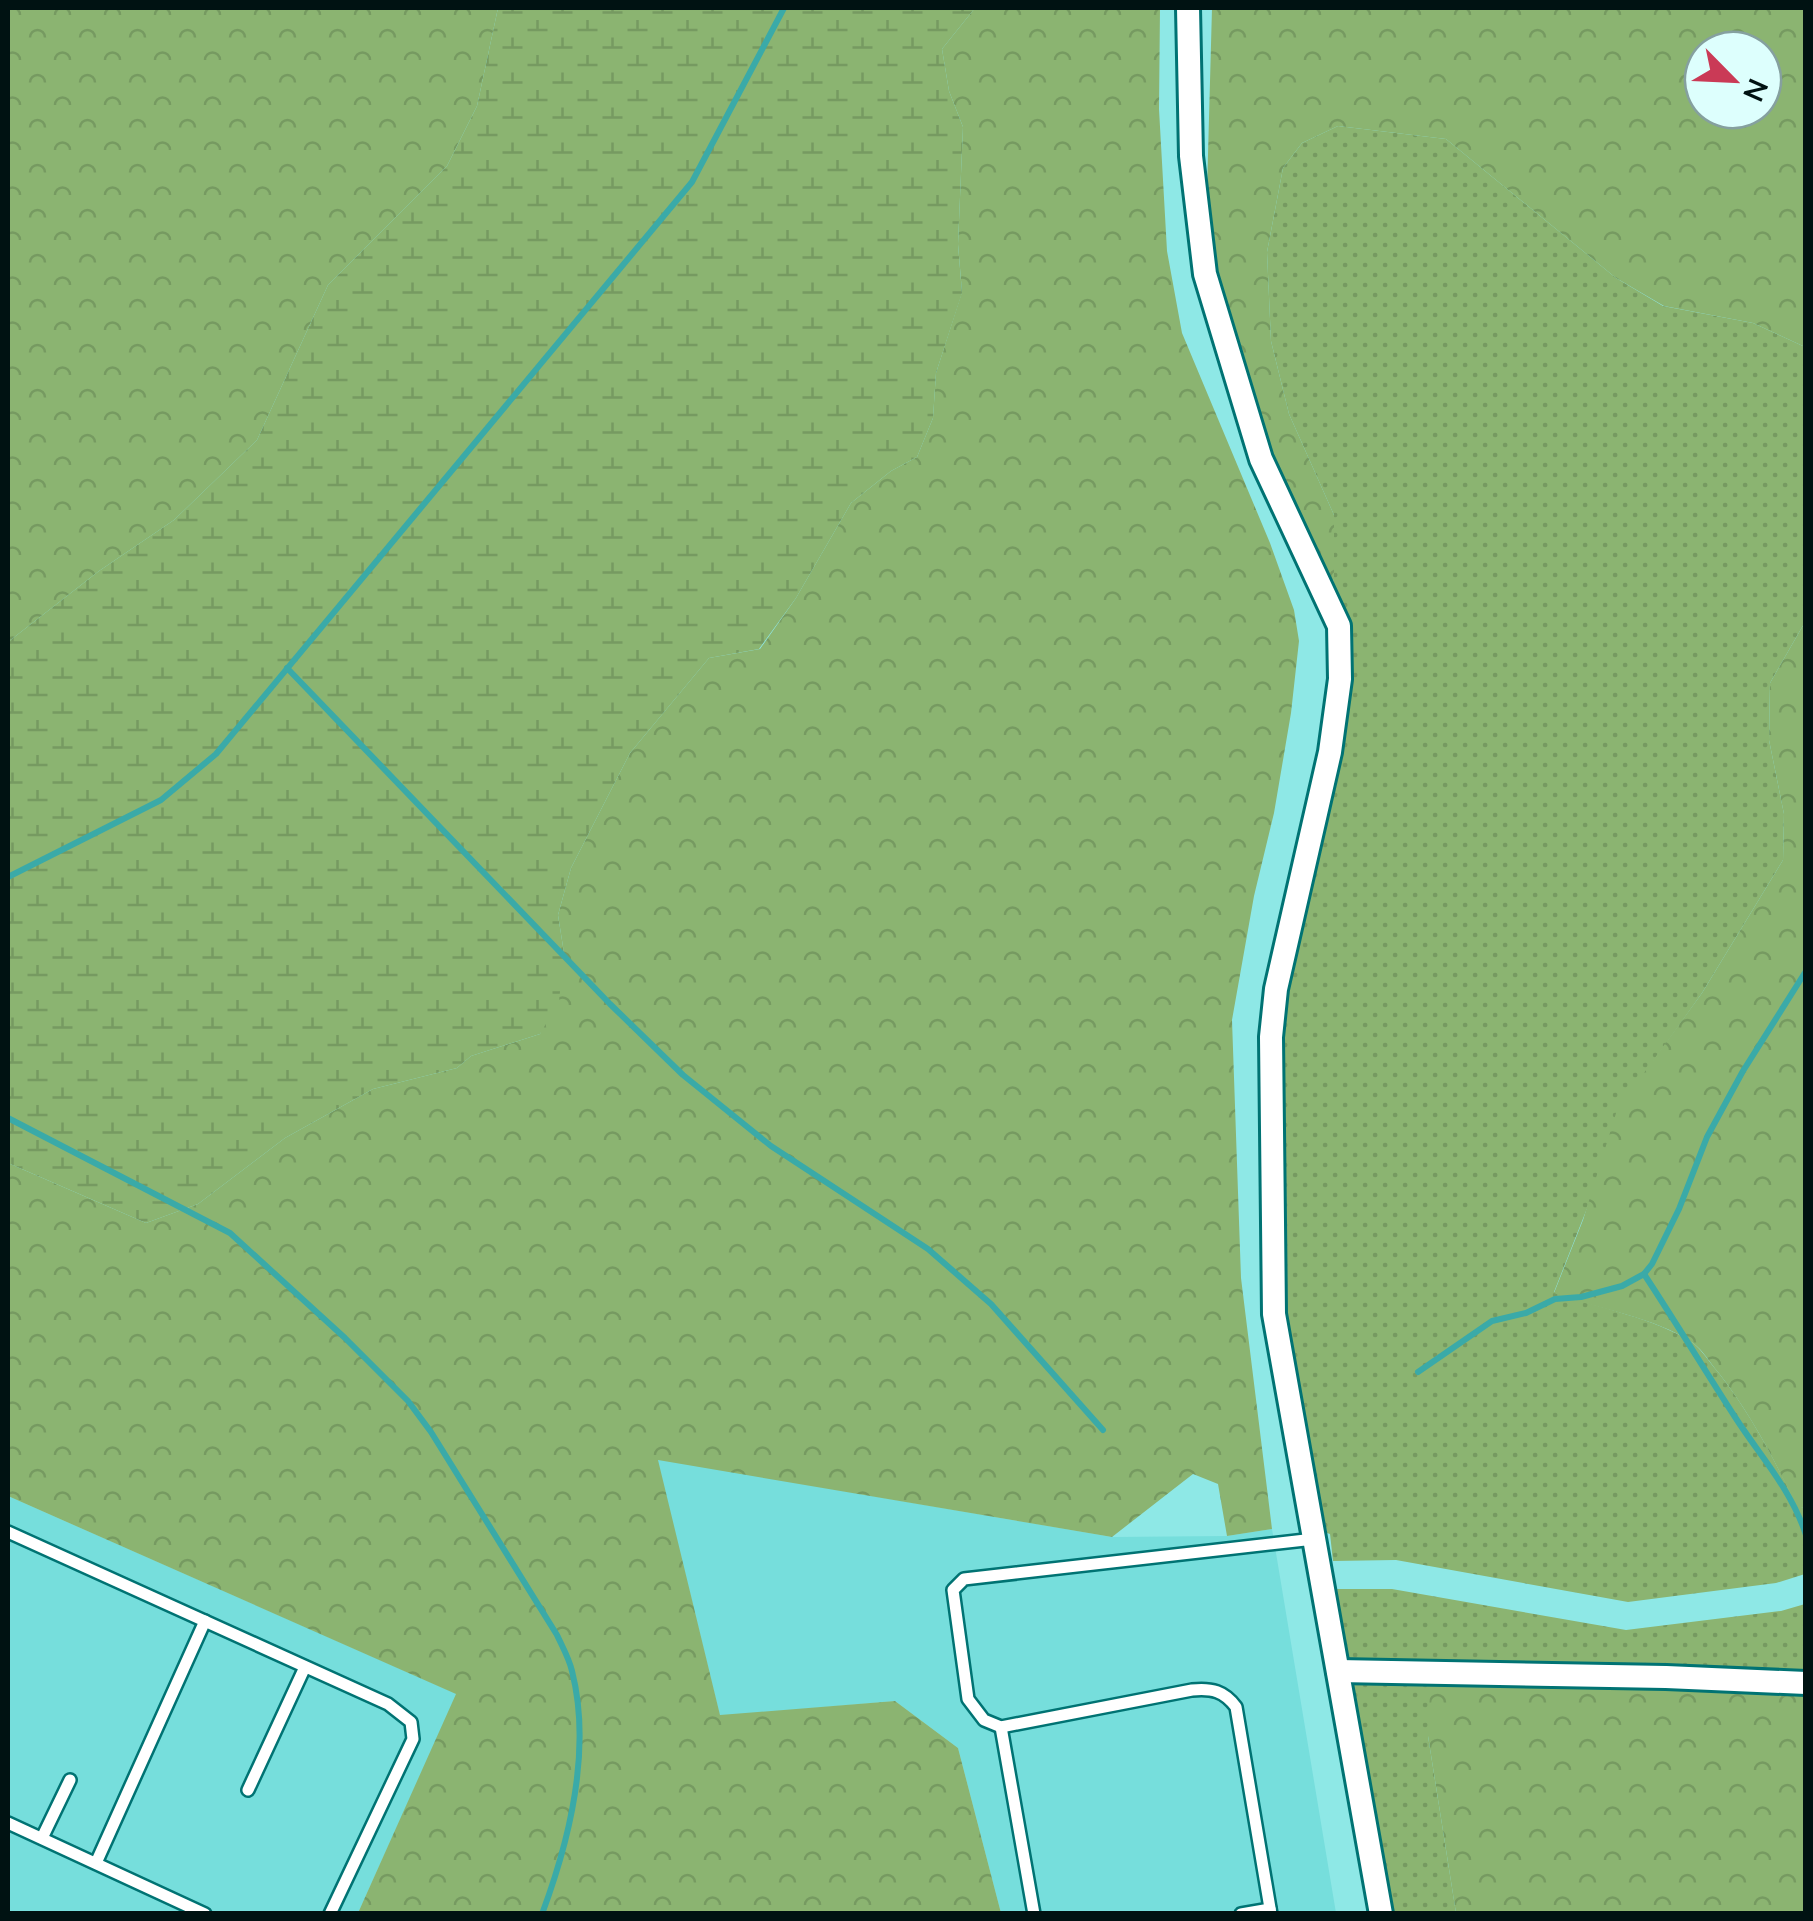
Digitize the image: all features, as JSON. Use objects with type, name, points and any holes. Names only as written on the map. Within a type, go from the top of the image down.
[{"type":"street","points":[[1188,8],[1191,156],[1205,274],[1261,459],[1338,626],[1340,680],[1334,725],[1276,989],[1271,1037],[1274,1314],[1381,1914]]},
{"type":"street","points":[[1338,1670],[1666,1676],[1806,1683]]},
{"type":"lane","points":[[8,1532],[388,1704],[411,1722],[413,1739],[330,1914]]},
{"type":"lane","points":[[1241,1914],[1270,1911],[1236,1707],[1216,1690],[1192,1690],[1001,1726],[984,1720],[968,1699],[953,1596],[959,1581],[1314,1539]]},
{"type":"lane","points":[[96,1863],[205,1622]]},
{"type":"lane","points":[[248,1790],[305,1667]]},
{"type":"lane","points":[[1001,1726],[1034,1914]]},
{"type":"lane","points":[[42,1838],[70,1780]]},
{"type":"lane","points":[[8,1822],[205,1914]]},
{"type":"shaded area","points":[[657,1459],[1112,1537],[1227,1536],[1272,1529],[1336,1913],[1001,1913],[958,1748],[895,1701],[720,1716]]},
{"type":"shaded area","points":[[8,1496],[457,1694],[358,1913],[8,1913]]},
{"type":"green space","points":[[8,8],[498,8],[477,106],[447,166],[328,285],[257,440],[174,520],[99,571],[8,642]]},
{"type":"green space","points":[[498,8],[975,8],[942,49],[949,91],[963,127],[958,244],[962,293],[936,373],[933,418],[917,457],[891,471],[851,503],[796,598],[759,649],[709,658],[630,753],[571,868],[558,915],[564,953],[559,1001],[540,1034],[471,1056],[457,1068],[373,1089],[285,1138],[198,1204],[146,1223],[8,1163],[8,642],[99,571],[174,520],[257,440],[328,285],[447,166],[477,106]]},
{"type":"green space","points":[[975,8],[1160,8],[1159,109],[1167,251],[1182,333],[1294,610],[1299,641],[1291,713],[1232,1020],[1241,1278],[1272,1529],[1227,1536],[1218,1484],[1193,1474],[1112,1537],[658,1460],[720,1715],[895,1701],[958,1748],[1001,1913],[358,1913],[456,1694],[8,1496],[8,1163],[146,1223],[198,1204],[285,1138],[373,1089],[457,1068],[471,1056],[540,1034],[564,953],[558,915],[571,868],[630,753],[709,658],[760,649],[796,598],[851,503],[891,471],[917,457],[933,418],[936,373],[962,292],[958,244],[963,127],[949,91],[942,49]]},
{"type":"green space","points":[[1212,8],[1805,8],[1805,347],[1753,323],[1664,306],[1616,278],[1446,139],[1338,126],[1302,143],[1283,168],[1267,252],[1271,341],[1289,414],[1334,515],[1334,579],[1328,609],[1223,319],[1207,191]]},
{"type":"green space","points":[[1338,126],[1446,139],[1616,278],[1663,306],[1753,323],[1805,347],[1805,622],[1770,683],[1769,740],[1784,814],[1783,860],[1702,993],[1635,1087],[1554,1292],[1662,1327],[1700,1349],[1751,1420],[1797,1506],[1805,1508],[1805,1574],[1776,1583],[1628,1602],[1396,1560],[1333,1561],[1267,1231],[1263,1041],[1335,741],[1330,600],[1334,579],[1334,515],[1289,414],[1271,341],[1267,252],[1283,168],[1302,143]]},
{"type":"green space","points":[[1805,622],[1806,1508],[1797,1507],[1751,1421],[1697,1346],[1661,1326],[1554,1293],[1583,1220],[1617,1110],[1702,993],[1783,860],[1784,814],[1769,740],[1770,683]]},
{"type":"green space","points":[[1337,1589],[1392,1589],[1626,1630],[1781,1611],[1805,1604],[1805,1687],[1428,1736],[1456,1913],[1382,1913]]},
{"type":"green space","points":[[1431,1670],[1805,1687],[1805,1913],[1456,1913],[1428,1736]]},
{"type":"waterway","points":[[8,877],[161,800],[216,754],[692,182],[784,8]]},
{"type":"waterway","points":[[287,668],[683,1075],[771,1146],[928,1249],[991,1304],[1103,1430]]},
{"type":"waterway","points":[[1418,1372],[1492,1321],[1526,1313],[1555,1299],[1622,1286],[1644,1274],[1679,1209],[1707,1137],[1806,971]]},
{"type":"waterway","points":[[8,1118],[230,1233],[345,1338],[408,1401],[431,1432],[557,1635],[572,1671],[578,1701],[579,1763],[569,1825],[542,1914]]},
{"type":"waterway","points":[[1644,1274],[1784,1488],[1806,1535]]}]
